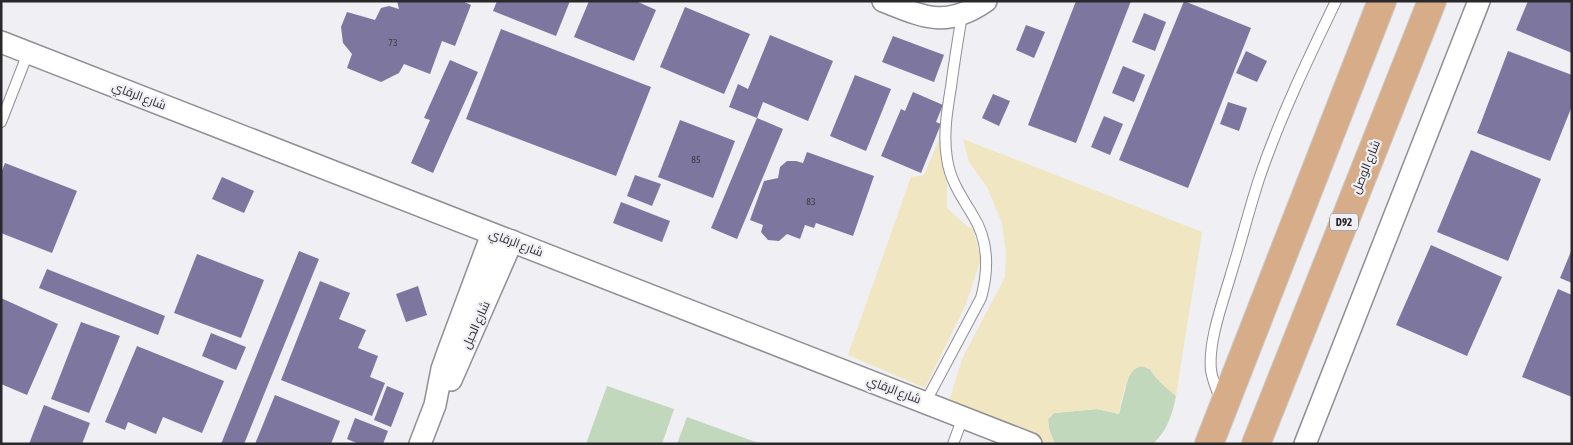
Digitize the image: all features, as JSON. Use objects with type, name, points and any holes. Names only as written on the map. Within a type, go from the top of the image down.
[{"type":"main road","points":[[1208,442],[1382,1]]},
{"type":"main road","name":"شارع الوصل","points":[[1256,444],[1432,1]]},
{"type":"street","points":[[883,1],[920,16],[934,18],[948,18],[974,8]]},
{"type":"street","points":[[1305,444],[1479,1]]},
{"type":"street","name":"شارع الرقاي","points":[[1,42],[1031,444]]},
{"type":"street","name":"شارع الحبل","points":[[420,444],[435,405],[442,369],[492,234]]},
{"type":"street","name":"شارع الحبل","points":[[435,405],[454,374],[512,242]]},
{"type":"lane","points":[[1223,408],[1211,370],[1218,320],[1259,178],[1298,81],[1336,1]]},
{"type":"lane","points":[[925,403],[981,298],[986,281],[986,247],[981,230],[953,181],[947,160],[945,138],[946,116],[974,8]]},
{"type":"lane","points":[[1,122],[28,53]]},
{"type":"lane","points":[[953,444],[963,417]]},
{"type":"green space","points":[[1141,366],[1150,369],[1156,378],[1176,396],[1168,422],[1153,444],[1055,444],[1049,429],[1048,419],[1054,413],[1097,409],[1119,414],[1129,375],[1134,369]]},
{"type":"green space","points":[[607,386],[674,409],[662,444],[586,444]]},
{"type":"green space","points":[[687,417],[761,444],[677,444]]},
{"type":"sand","points":[[963,139],[1202,232],[1176,396],[1148,368],[1141,366],[1130,375],[1119,414],[1097,409],[1054,413],[1048,419],[1049,429],[1055,444],[1049,444],[949,401],[963,357],[1005,277],[1006,252],[1002,223],[987,187],[969,162]]},
{"type":"sand","points":[[939,140],[947,183],[947,208],[968,227],[973,229],[981,259],[965,306],[925,388],[848,355],[911,177],[924,175]]},
{"type":"building","points":[[397,1],[462,1],[471,5],[455,46],[442,41],[430,74],[404,64],[399,73],[381,82],[347,68],[352,54],[343,43],[341,27],[347,12],[375,20],[381,8],[389,6],[399,9]]},
{"type":"building","points":[[497,1],[570,1],[556,36],[493,11]]},
{"type":"building","points":[[589,1],[636,1],[656,10],[634,61],[574,37]]},
{"type":"building","points":[[1076,1],[1131,1],[1076,143],[1028,125]]},
{"type":"building","points":[[1184,1],[1251,28],[1188,188],[1119,160]]},
{"type":"building","points":[[1528,1],[1572,1],[1572,53],[1516,30]]},
{"type":"building","points":[[685,7],[750,34],[724,94],[660,67]]},
{"type":"building","points":[[1144,13],[1166,22],[1155,51],[1132,42]]},
{"type":"building","points":[[1026,25],[1045,32],[1034,58],[1016,50]]},
{"type":"building","points":[[501,29],[651,87],[616,176],[466,119]]},
{"type":"building","points":[[770,35],[833,61],[808,121],[763,102],[757,118],[729,107],[738,84],[748,89]]},
{"type":"building","points":[[893,36],[944,55],[934,82],[882,62]]},
{"type":"building","points":[[1246,51],[1267,61],[1257,82],[1236,73]]},
{"type":"building","points":[[1508,51],[1572,75],[1572,106],[1550,161],[1477,133]]},
{"type":"building","points":[[450,60],[478,72],[433,173],[411,163],[430,120],[424,118]]},
{"type":"building","points":[[1123,66],[1145,75],[1134,102],[1112,93]]},
{"type":"building","points":[[855,75],[891,89],[866,151],[830,136]]},
{"type":"building","points":[[913,92],[943,105],[936,122],[941,124],[921,173],[881,156],[901,109],[905,111]]},
{"type":"building","points":[[993,94],[1010,101],[999,126],[982,118]]},
{"type":"building","points":[[1228,102],[1247,108],[1239,131],[1220,124]]},
{"type":"building","points":[[1104,116],[1123,124],[1110,155],[1091,147]]},
{"type":"building","points":[[757,118],[783,129],[737,239],[711,228]]},
{"type":"building","points":[[680,120],[735,141],[713,198],[658,177]]},
{"type":"building","points":[[1471,150],[1541,179],[1508,261],[1437,232]]},
{"type":"building","points":[[807,152],[874,176],[853,236],[816,223],[814,228],[805,225],[800,239],[787,234],[779,241],[768,240],[761,232],[763,225],[750,220],[764,181],[778,178],[780,167],[787,161],[803,163]]},
{"type":"building","points":[[5,163],[77,191],[52,253],[1,233],[1,173]]},
{"type":"building","points":[[635,175],[661,184],[652,206],[627,196]]},
{"type":"building","points":[[222,177],[254,191],[244,213],[212,199]]},
{"type":"building","points":[[621,202],[670,221],[662,242],[613,223]]},
{"type":"building","points":[[1431,245],[1502,277],[1467,356],[1396,325]]},
{"type":"building","points":[[1572,249],[1572,283],[1560,278]]},
{"type":"building","points":[[299,251],[319,259],[244,444],[221,444]]},
{"type":"building","points":[[197,254],[264,280],[241,338],[174,313]]},
{"type":"building","points":[[47,269],[165,316],[158,335],[39,288]]},
{"type":"building","points":[[320,281],[350,293],[339,319],[366,330],[358,348],[378,356],[370,377],[385,383],[372,416],[281,380]]},
{"type":"building","points":[[418,286],[427,315],[406,322],[396,294]]},
{"type":"building","points":[[1558,289],[1572,295],[1572,397],[1522,377]]},
{"type":"building","points":[[1,298],[58,324],[27,395],[1,384]]},
{"type":"building","points":[[81,322],[120,336],[89,413],[51,399]]},
{"type":"building","points":[[211,333],[246,347],[236,370],[202,356]]},
{"type":"building","points":[[137,346],[224,381],[202,433],[163,417],[156,434],[128,422],[125,430],[105,422]]},
{"type":"building","points":[[387,386],[404,393],[391,427],[374,420]]},
{"type":"building","points":[[275,395],[340,421],[331,444],[255,444]]},
{"type":"building","points":[[44,405],[90,423],[82,444],[29,444]]},
{"type":"building","points":[[355,418],[388,431],[383,444],[359,444],[347,439]]}]
